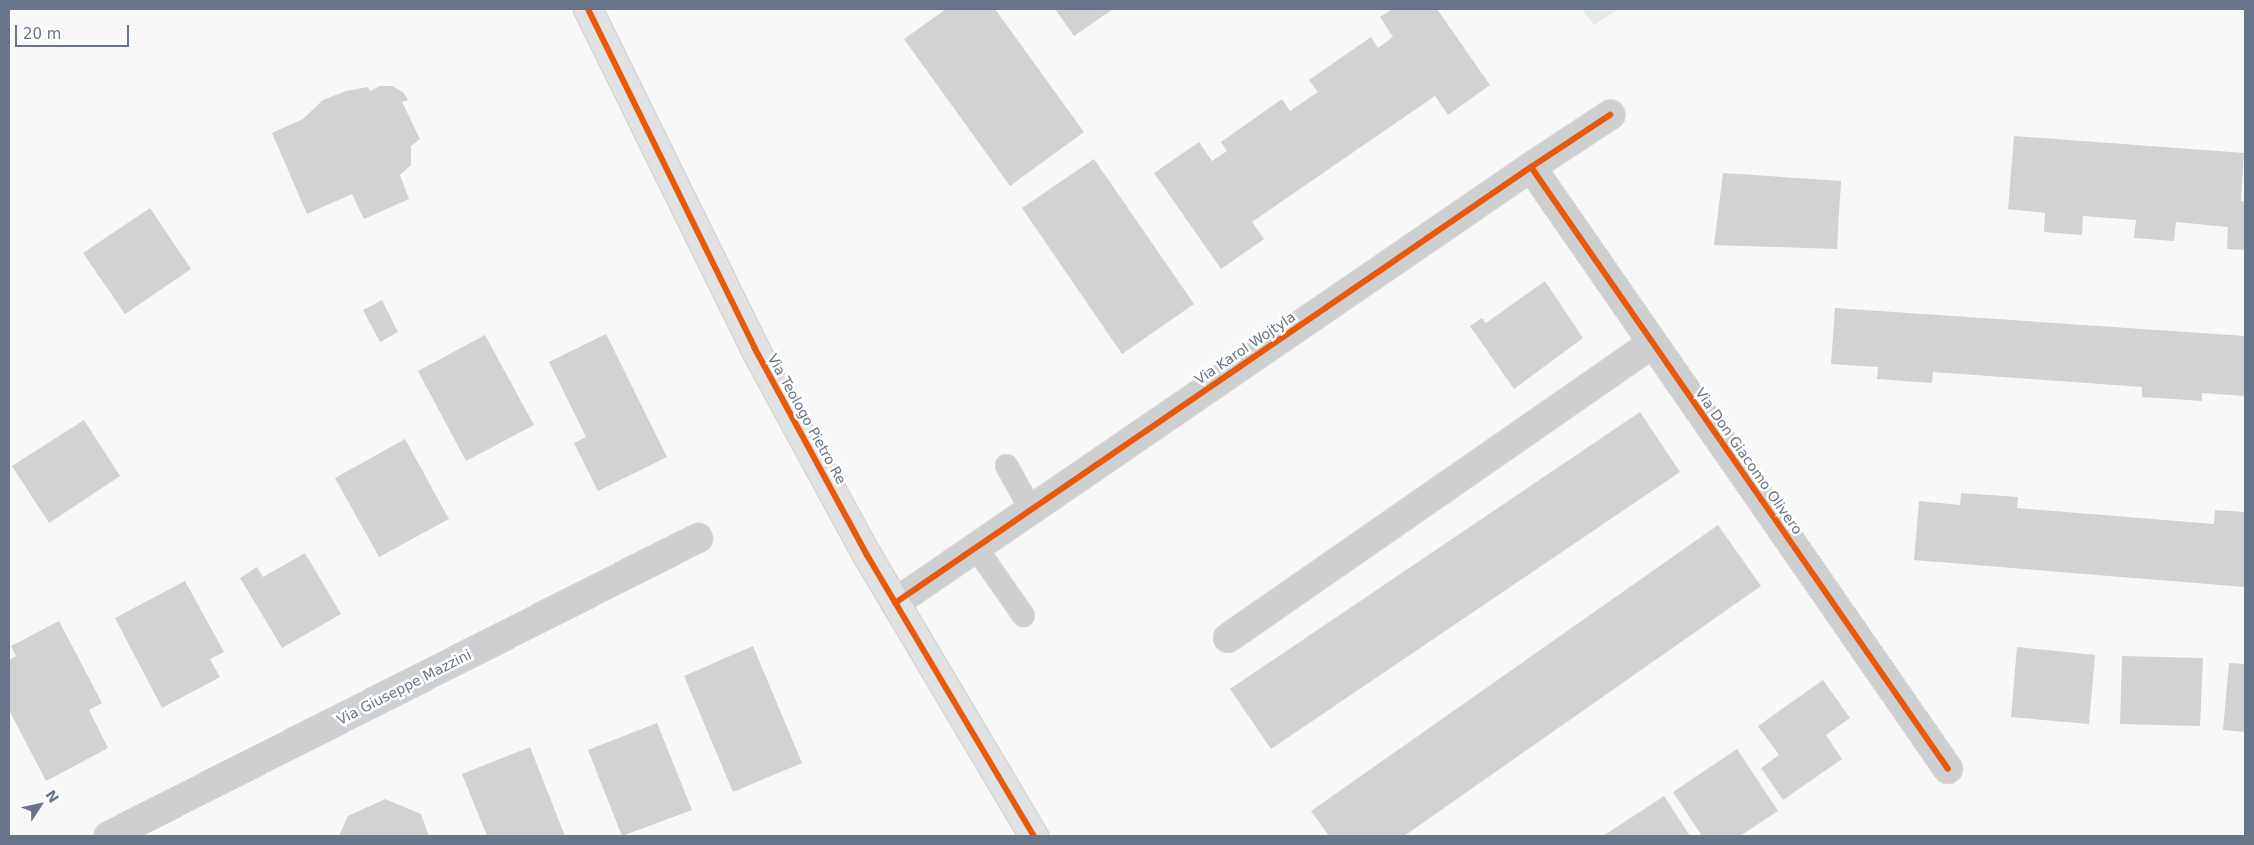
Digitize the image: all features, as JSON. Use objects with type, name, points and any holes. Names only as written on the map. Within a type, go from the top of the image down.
[{"type":"street","name":"Via Teologo Pietro Re","points":[[588,9],[754,347],[895,603],[1031,834]]},
{"type":"street","name":"Via Karol Wojtyla","points":[[895,603],[1531,167],[1610,115]]},
{"type":"street","name":"Via Don Giacomo Olivero","points":[[1531,167],[1948,768]]},
{"type":"street","points":[[1228,638],[1653,343]]},
{"type":"street","name":"Via Giuseppe Mazzini","points":[[109,836],[698,538]]},
{"type":"lane","points":[[1006,466],[1031,510]]},
{"type":"lane","points":[[976,548],[1023,615]]},
{"type":"shaded area","points":[[1582,9],[1618,9],[1594,25]]},
{"type":"building","points":[[946,9],[995,9],[1084,132],[1010,186],[904,39]]},
{"type":"building","points":[[1055,9],[1113,9],[1074,36]]},
{"type":"building","points":[[1392,9],[1437,9],[1490,85],[1448,115],[1435,96],[1252,222],[1264,239],[1221,269],[1154,173],[1199,142],[1212,161],[1227,151],[1221,142],[1282,99],[1290,111],[1318,92],[1309,80],[1371,37],[1378,48],[1393,37],[1380,17]]},
{"type":"building","points":[[380,86],[392,86],[403,92],[408,100],[402,102],[420,139],[411,146],[411,165],[400,175],[409,199],[364,219],[352,194],[307,214],[272,133],[303,119],[323,100],[346,91],[368,87],[370,91]]},
{"type":"building","points":[[2014,136],[2244,153],[2241,201],[2245,201],[2245,250],[2227,249],[2228,227],[2176,222],[2174,241],[2134,238],[2136,220],[2083,216],[2082,235],[2044,232],[2045,213],[2008,209]]},
{"type":"building","points":[[1094,159],[1194,304],[1122,354],[1022,208]]},
{"type":"building","points":[[1723,173],[1841,181],[1837,249],[1714,245]]},
{"type":"building","points":[[150,208],[191,269],[125,314],[83,253]]},
{"type":"building","points":[[1545,281],[1583,338],[1514,389],[1470,326],[1482,318],[1486,323]]},
{"type":"building","points":[[382,300],[398,332],[380,342],[363,310]]},
{"type":"building","points":[[1835,308],[2245,336],[2245,396],[2202,393],[2202,401],[2142,397],[2142,387],[1933,372],[1932,383],[1877,379],[1878,367],[1831,364]]},
{"type":"building","points":[[606,334],[667,457],[598,491],[574,443],[586,437],[549,362]]},
{"type":"building","points":[[485,335],[534,425],[466,461],[418,371]]},
{"type":"building","points":[[1640,412],[1680,472],[1271,749],[1230,689]]},
{"type":"building","points":[[84,420],[120,476],[49,523],[12,466]]},
{"type":"building","points":[[405,439],[449,519],[379,557],[335,478]]},
{"type":"building","points":[[1961,493],[2018,497],[2017,508],[2214,524],[2215,510],[2245,512],[2245,587],[1914,560],[1919,501],[1960,505]]},
{"type":"building","points":[[1718,525],[1761,586],[1404,836],[1329,836],[1311,811]]},
{"type":"building","points":[[305,553],[341,614],[282,648],[240,578],[257,567],[263,577]]},
{"type":"building","points":[[185,581],[224,652],[210,659],[220,677],[162,708],[115,618]]},
{"type":"building","points":[[59,621],[102,703],[89,710],[108,748],[46,781],[9,710],[9,660],[16,656],[11,646]]},
{"type":"building","points":[[753,646],[802,763],[733,792],[684,676]]},
{"type":"building","points":[[2017,647],[2095,655],[2089,724],[2011,717]]},
{"type":"building","points":[[2122,656],[2203,658],[2200,726],[2120,724]]},
{"type":"building","points":[[2229,663],[2245,664],[2245,732],[2223,730]]},
{"type":"building","points":[[1823,680],[1850,718],[1826,735],[1842,759],[1783,800],[1761,768],[1779,755],[1758,726]]},
{"type":"building","points":[[657,723],[692,810],[622,836],[588,750]]},
{"type":"building","points":[[530,747],[565,836],[487,836],[462,774]]},
{"type":"building","points":[[1737,749],[1778,811],[1740,836],[1702,836],[1673,792]]},
{"type":"building","points":[[1664,796],[1690,836],[1603,836]]},
{"type":"building","points":[[385,799],[421,814],[429,836],[339,836],[348,816]]},
{"type":"cycle path","points":[[588,9],[754,347],[867,555],[1034,836]]},
{"type":"cycle path","points":[[895,603],[1531,167],[1610,115]]},
{"type":"cycle path","points":[[1531,167],[1948,769]]}]
